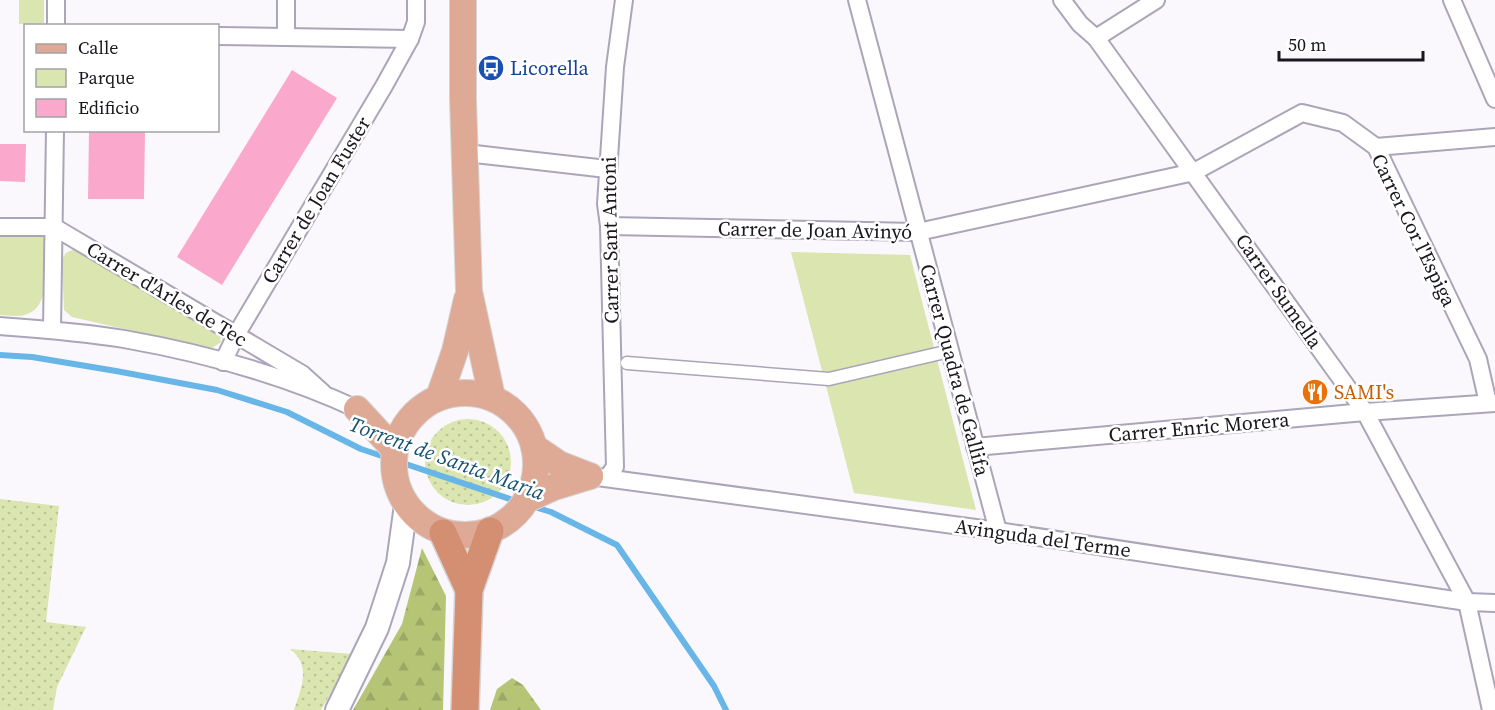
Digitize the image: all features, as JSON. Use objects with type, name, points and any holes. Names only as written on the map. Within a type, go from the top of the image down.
[{"type":"highway","points":[[465,710],[469,590],[490,531]]},
{"type":"highway","points":[[443,533],[469,590]]},
{"type":"main road","points":[[463,0],[469,291],[492,397]]},
{"type":"main road","points":[[469,243],[474,218],[476,153],[476,0]]},
{"type":"main road","points":[[439,397],[455,351],[469,291]]},
{"type":"main road","points":[[456,392],[474,392],[492,397],[511,409],[526,426],[534,447],[536,469],[532,489],[524,503],[508,521],[490,531],[466,536],[443,533],[422,522],[406,505],[397,488],[394,459],[400,432],[423,405],[439,397],[456,392]]},
{"type":"main road","points":[[357,409],[410,418]]},
{"type":"main road","points":[[357,409],[394,459]]},
{"type":"main road","points":[[534,447],[558,464],[599,477]]},
{"type":"main road","points":[[524,503],[554,487],[599,477]]},
{"type":"main road","points":[[337,710],[377,628],[399,563],[406,505]]},
{"type":"street","points":[[56,0],[56,24]]},
{"type":"street","points":[[286,0],[286,36]]},
{"type":"street","name":"Carrer de Joan Fuster","points":[[223,362],[236,335],[410,39],[416,22],[416,0]]},
{"type":"street","name":"Carrer Sant Antoni","points":[[599,477],[615,467],[609,226],[606,204],[615,67],[624,0]]},
{"type":"street","name":"Carrer Quadra de Gallifa","points":[[858,0],[998,531]]},
{"type":"street","name":"Carrer Sumella","points":[[1062,0],[1080,24],[1096,38],[1365,412],[1467,602],[1491,710]]},
{"type":"street","points":[[1096,38],[1156,0]]},
{"type":"street","points":[[1452,0],[1495,99]]},
{"type":"street","points":[[219,36],[410,39]]},
{"type":"street","name":"Carrer Cor l'Espiga","points":[[1194,172],[1302,113],[1343,123],[1376,147],[1478,359],[1492,403]]},
{"type":"street","points":[[52,330],[55,132]]},
{"type":"street","points":[[1376,147],[1495,137]]},
{"type":"street","points":[[476,153],[607,169]]},
{"type":"street","name":"Carrer de Joan Avinyó","points":[[609,226],[918,232],[1194,172]]},
{"type":"street","points":[[0,227],[54,227]]},
{"type":"street","name":"Carrer d'Arles de Tec","points":[[54,227],[302,374],[323,393]]},
{"type":"street","name":"Carrer d'Arles de Tec","points":[[0,326],[123,339],[223,362],[323,393],[357,409]]},
{"type":"street","points":[[627,363],[829,379],[940,353]]},
{"type":"street","name":"Carrer Enric Morera","points":[[975,447],[1365,412],[1492,403]]},
{"type":"street","name":"Avinguda del Terme","points":[[599,477],[998,531],[1467,602],[1495,603]]},
{"type":"green space","points":[[19,0],[44,0],[44,23],[19,24]]},
{"type":"green space","points":[[0,234],[36,234],[43,236],[47,243],[43,295],[33,311],[24,315],[0,315]]},
{"type":"green space","points":[[72,250],[207,325],[219,333],[221,342],[211,349],[72,317],[64,310],[62,259]]},
{"type":"green space","points":[[791,252],[910,255],[976,510],[854,493]]},
{"type":"green space","points":[[468,419],[484,423],[498,432],[507,446],[511,462],[507,478],[498,492],[484,501],[468,505],[452,501],[438,492],[429,478],[425,462],[429,446],[438,432],[452,423]]},
{"type":"green space","points":[[0,499],[59,506],[46,622],[86,627],[57,687],[53,710],[0,710]]},
{"type":"green space","points":[[422,548],[446,596],[443,710],[353,710],[402,624]]},
{"type":"green space","points":[[290,649],[353,654],[321,710],[294,710],[302,686],[303,670],[297,655]]},
{"type":"green space","points":[[512,678],[523,685],[541,710],[490,710],[497,689]]},
{"type":"building","points":[[292,70],[337,98],[222,285],[177,257]]},
{"type":"building","points":[[89,132],[145,132],[144,199],[88,199]]},
{"type":"building","points":[[0,144],[26,144],[25,182],[0,181]]},
{"type":"waterway","name":"Torrent de Santa Maria","points":[[0,355],[32,357],[217,390],[287,412],[361,449],[519,502]]},
{"type":"waterway","name":"Torrent de Santa Maria","points":[[531,506],[551,512],[617,545],[714,686],[726,710]]},
{"type":"place","name":"Licorella","points":[[491,68]]},
{"type":"place","name":"SAMI's","points":[[1315,392]]}]
